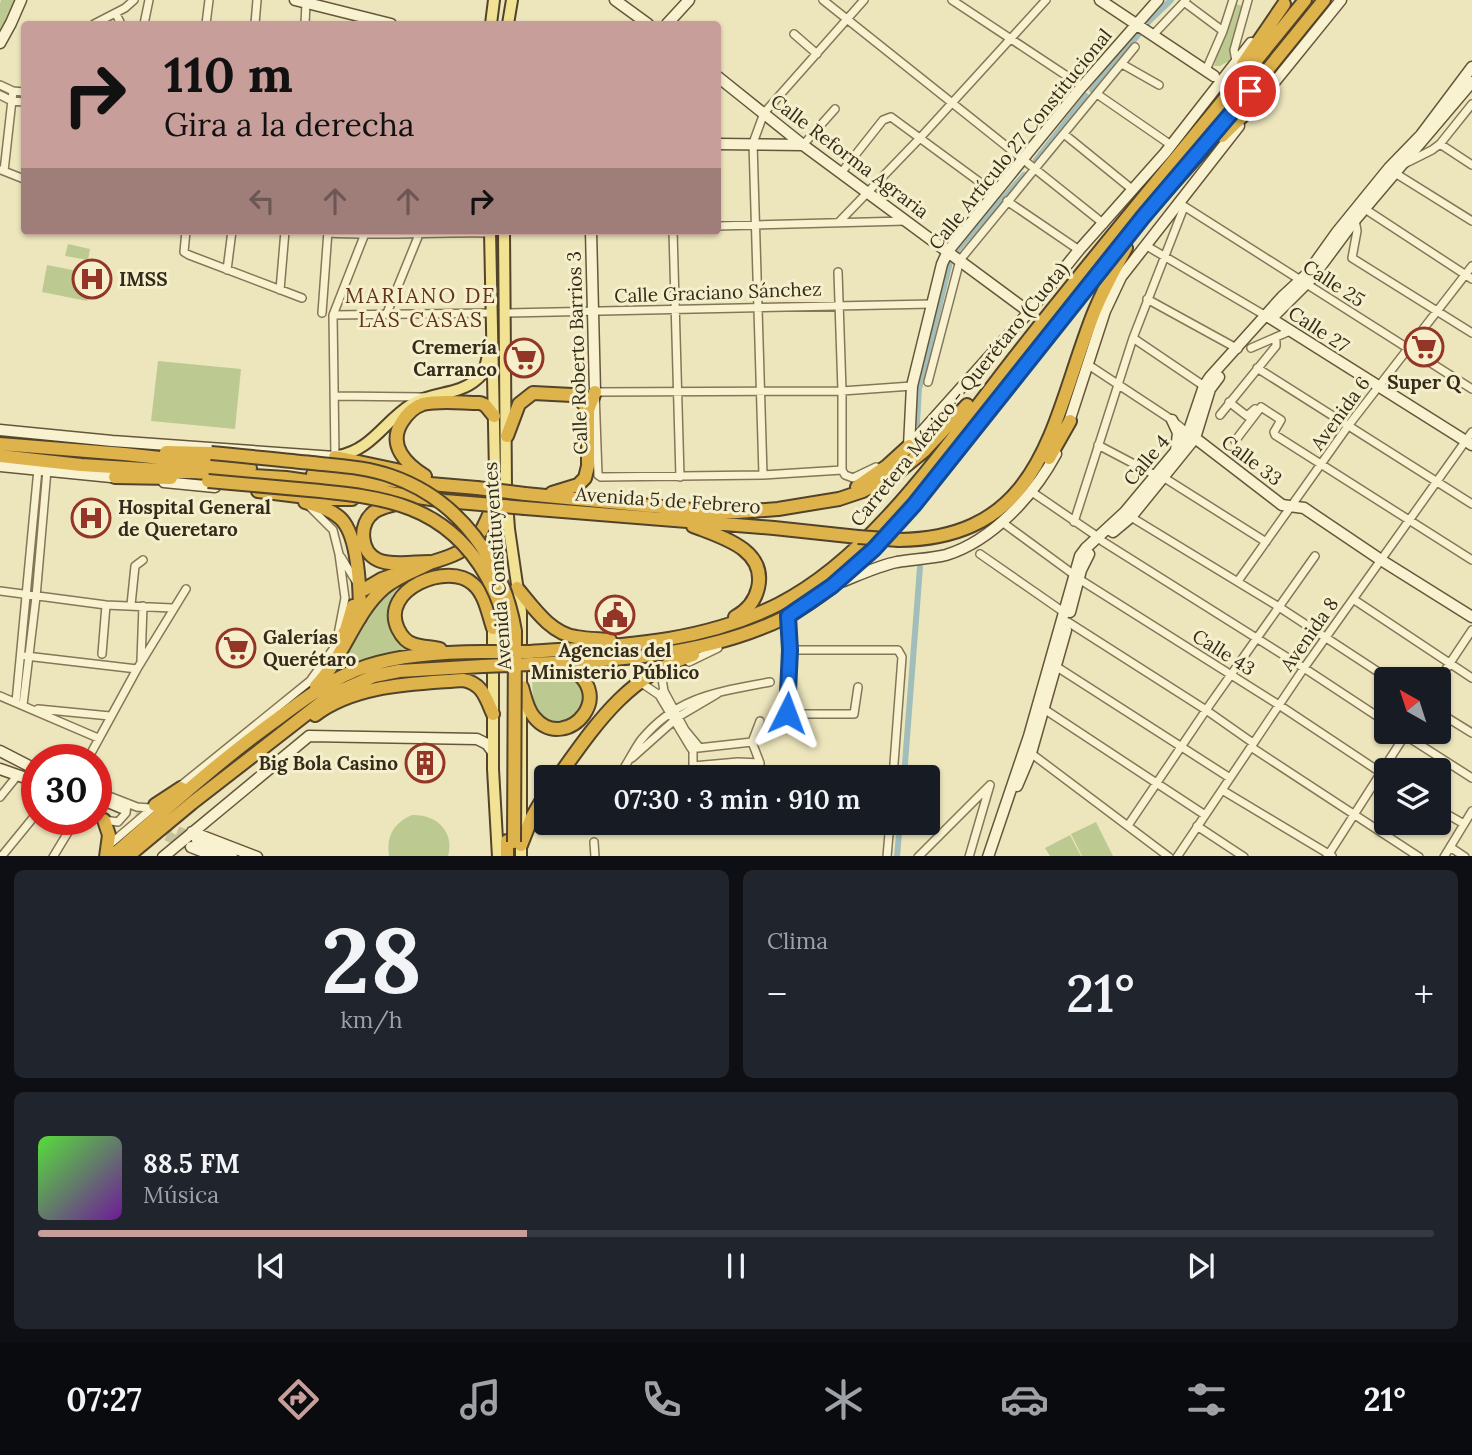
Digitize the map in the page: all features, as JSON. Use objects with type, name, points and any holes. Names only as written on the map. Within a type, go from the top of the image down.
[{"type":"highway","name":"Carretera México - Querétaro (Cuota)","points":[[531,658],[660,642],[721,629],[778,605],[810,587],[890,514],[1305,0]]},
{"type":"highway","name":"Carretera México - Querétaro (Cuota)","points":[[457,652],[483,652],[556,663],[658,655],[713,644],[745,634],[788,616],[832,586],[874,549],[914,505],[1143,217],[1200,153],[1324,0]]},
{"type":"highway","points":[[1188,145],[1212,106],[1286,2]]},
{"type":"highway","points":[[1200,153],[1224,134],[1267,92]]},
{"type":"highway","name":"Avenida 5 de Febrero","points":[[0,456],[81,465],[116,472],[286,478],[445,501],[858,537],[899,540],[952,535],[999,518],[1047,448],[1092,317],[1143,217]]},
{"type":"highway","name":"Avenida 5 de Febrero","points":[[0,444],[724,513],[778,509],[839,499],[863,491],[897,473],[925,450],[1000,367],[1025,344]]},
{"type":"highway","points":[[539,496],[566,490],[578,485],[585,478],[589,466],[589,410],[595,392]]},
{"type":"highway","points":[[507,436],[519,404],[533,393],[572,395],[581,400],[589,410]]},
{"type":"highway","points":[[425,476],[404,460],[397,446],[398,430],[413,410],[427,403],[480,403],[494,416]]},
{"type":"highway","points":[[999,518],[1038,474],[1070,421]]},
{"type":"highway","points":[[839,499],[887,466],[909,446]]},
{"type":"highway","points":[[124,454],[211,453],[345,466],[393,477],[427,494],[455,514],[473,533],[493,562],[508,597],[515,631],[516,848]]},
{"type":"highway","points":[[334,457],[472,488]]},
{"type":"highway","points":[[0,463],[81,465]]},
{"type":"highway","points":[[38,469],[81,465]]},
{"type":"highway","points":[[116,472],[386,500],[428,516],[447,529],[480,564],[502,610],[507,637],[516,848]]},
{"type":"highway","points":[[258,491],[322,499],[404,494]]},
{"type":"highway","points":[[432,562],[380,561],[366,548],[364,529],[373,512],[386,506],[445,501]]},
{"type":"highway","points":[[305,502],[329,510],[346,525],[361,587],[360,620]]},
{"type":"highway","points":[[300,702],[328,673],[367,607],[384,588],[473,544],[484,528],[488,503]]},
{"type":"highway","points":[[660,642],[713,626],[738,615],[749,606],[757,594],[760,581],[758,565],[750,554],[736,544],[680,520]]},
{"type":"highway","points":[[361,587],[432,562]]},
{"type":"highway","points":[[457,652],[412,644],[401,634],[395,613],[397,603],[406,590],[435,578],[453,575],[463,578],[479,590],[493,628]]},
{"type":"highway","points":[[517,587],[544,619],[563,634],[645,644]]},
{"type":"highway","points":[[336,645],[346,630],[353,606]]},
{"type":"highway","points":[[567,765],[620,698],[647,676],[674,661],[718,648],[745,634]]},
{"type":"highway","points":[[153,807],[330,682],[365,667],[406,657],[457,652]]},
{"type":"highway","points":[[127,856],[315,705],[349,685],[399,671],[483,666],[531,658]]},
{"type":"highway","points":[[522,687],[532,715],[542,724],[562,729],[576,723],[588,707],[588,687],[580,673],[556,663]]},
{"type":"highway","points":[[192,803],[237,774],[320,712],[348,697],[393,686],[467,680],[481,688],[493,719]]},
{"type":"highway","points":[[109,853],[233,752]]},
{"type":"highway","points":[[507,856],[516,848],[534,814]]},
{"type":"highway","points":[[108,835],[109,853]]},
{"type":"main road","points":[[0,43],[21,0]]},
{"type":"main road","points":[[295,0],[369,21]]},
{"type":"main road","points":[[491,21],[494,0]]},
{"type":"main road","points":[[508,21],[512,0]]},
{"type":"main road","points":[[615,0],[644,21]]},
{"type":"main road","points":[[670,21],[688,0]]},
{"type":"main road","points":[[1100,0],[1210,73]]},
{"type":"main road","name":"Calle Artículo 27 Constitucional","points":[[909,446],[912,386],[942,264],[948,251],[1082,86],[1158,0]]},
{"type":"main road","points":[[832,586],[896,562],[947,554],[970,544],[1032,492],[1054,458],[1070,421],[1105,311],[1121,277],[1145,245],[1182,205],[1341,0]]},
{"type":"main road","points":[[909,446],[1133,190],[1286,2]]},
{"type":"main road","points":[[1210,73],[1234,63]]},
{"type":"main road","name":"Calle 4","points":[[1303,282],[1389,168],[1420,135],[1472,67]]},
{"type":"main road","points":[[1210,73],[1212,92]]},
{"type":"main road","name":"Calle Reforma Agraria","points":[[721,79],[803,145],[1029,312]]},
{"type":"main road","name":"Calle 4","points":[[1100,539],[1130,517],[1176,451],[1192,436],[1204,386],[1303,282],[1322,266],[1355,220],[1472,82]]},
{"type":"main road","points":[[721,144],[803,145]]},
{"type":"main road","name":"Avenida Constituyentes","points":[[490,235],[494,416],[488,503],[497,569],[493,628],[493,752],[498,856]]},
{"type":"main road","name":"Avenida Constituyentes","points":[[504,235],[508,515],[521,612],[522,687],[516,848]]},
{"type":"main road","name":"Calle Roberto Barrios 3","points":[[590,235],[595,392]]},
{"type":"main road","name":"Calle 4","points":[[994,856],[1020,779],[1076,577],[1100,539],[1192,436],[1215,381],[1269,317]]},
{"type":"main road","name":"Calle 27","points":[[1269,317],[1378,387],[1470,440]]},
{"type":"main road","points":[[0,430],[334,457],[353,454],[405,409],[428,397],[461,391],[480,378],[485,369],[492,339]]},
{"type":"main road","points":[[1172,420],[1178,433],[1176,451]]},
{"type":"main road","name":"Calle 33","points":[[1192,436],[1282,505],[1304,508],[1472,617]]},
{"type":"main road","name":"Avenida 5 de Febrero","points":[[0,463],[38,469],[116,472],[258,491],[305,502]]},
{"type":"main road","name":"Calle 4","points":[[988,856],[1044,709],[1057,667],[1066,617]]},
{"type":"main road","points":[[477,739],[493,719]]},
{"type":"main road","points":[[163,856],[175,847],[194,841],[303,738],[309,736],[477,739],[487,744],[493,752]]},
{"type":"main road","points":[[0,751],[21,761]]},
{"type":"main road","points":[[0,769],[21,777]]},
{"type":"main road","points":[[112,802],[123,808]]},
{"type":"main road","points":[[112,806],[123,808]]},
{"type":"main road","points":[[194,841],[199,856]]},
{"type":"main road","points":[[194,841],[216,856]]},
{"type":"main road","points":[[194,841],[232,856]]},
{"type":"main road","points":[[175,847],[194,841],[255,856]]},
{"type":"street","points":[[101,21],[116,14],[134,0]]},
{"type":"street","points":[[145,21],[149,0]]},
{"type":"street","points":[[206,21],[209,0]]},
{"type":"street","points":[[255,21],[257,0]]},
{"type":"street","points":[[823,0],[1104,224]]},
{"type":"street","points":[[763,475],[753,143],[764,113],[864,0]]},
{"type":"street","points":[[952,0],[1082,86]]},
{"type":"street","points":[[839,222],[869,193],[1046,0]]},
{"type":"street","points":[[1153,35],[1185,1],[1223,31]]},
{"type":"street","points":[[1210,73],[1233,1],[1249,2],[1234,50],[1234,63]]},
{"type":"street","points":[[305,21],[306,3]]},
{"type":"street","points":[[116,14],[120,21]]},
{"type":"street","points":[[794,34],[817,54]]},
{"type":"street","name":"Calle Artículo 27 Constitucional","points":[[928,382],[960,260],[1135,47]]},
{"type":"street","points":[[1122,64],[1159,85]]},
{"type":"street","points":[[0,85],[21,92]]},
{"type":"street","points":[[13,91],[2,171],[21,178]]},
{"type":"street","points":[[0,94],[12,101],[21,102]]},
{"type":"street","points":[[1097,94],[1171,145]]},
{"type":"street","points":[[1471,107],[1440,144],[1398,169],[1472,221]]},
{"type":"street","points":[[803,145],[835,109]]},
{"type":"street","points":[[841,173],[887,117],[891,117],[996,194]]},
{"type":"street","points":[[1064,134],[1133,190]]},
{"type":"street","points":[[1440,144],[1472,165]]},
{"type":"street","points":[[1007,201],[1079,250]]},
{"type":"street","points":[[1074,522],[1133,338],[1182,205]]},
{"type":"street","name":"Calle 25","points":[[1182,205],[1472,389]]},
{"type":"street","points":[[1364,209],[1469,277]]},
{"type":"street","points":[[1355,220],[1357,231],[1352,258],[1472,332]]},
{"type":"street","points":[[721,226],[906,221]]},
{"type":"street","points":[[186,235],[184,252],[302,298]]},
{"type":"street","points":[[227,270],[231,235]]},
{"type":"street","points":[[279,290],[285,235]]},
{"type":"street","points":[[322,313],[328,235]]},
{"type":"street","points":[[334,457],[333,314],[364,235]]},
{"type":"street","points":[[387,313],[419,235]]},
{"type":"street","points":[[673,235],[680,477],[842,470]]},
{"type":"street","name":"Calle 27","points":[[1145,245],[1269,317]]},
{"type":"street","name":"Avenida 6","points":[[1238,581],[1407,348],[1437,310],[1469,277],[1472,266]]},
{"type":"street","points":[[838,272],[842,470],[848,477],[856,478],[909,446]]},
{"type":"street","points":[[1147,299],[1238,349]]},
{"type":"street","name":"Calle Graciano Sánchez","points":[[505,313],[932,304]]},
{"type":"street","points":[[333,314],[492,313]]},
{"type":"street","points":[[1251,348],[1290,331]]},
{"type":"street","points":[[1220,415],[1276,346],[1276,337]]},
{"type":"street","points":[[1133,338],[1204,386]]},
{"type":"street","name":"Calle 33","points":[[1087,364],[1192,436]]},
{"type":"street","points":[[1257,368],[1472,504]]},
{"type":"street","points":[[595,392],[842,391],[912,386]]},
{"type":"street","name":"Calle Roberto Barrios 3","points":[[595,392],[598,475],[680,477]]},
{"type":"street","points":[[334,396],[428,397]]},
{"type":"street","points":[[1229,402],[1247,416],[1257,406],[1281,420],[1274,435],[1472,560]]},
{"type":"street","name":"Calle 33","points":[[1235,441],[1261,407]]},
{"type":"street","name":"Avenida 8","points":[[1177,856],[1304,668],[1436,482],[1470,440]]},
{"type":"street","points":[[1098,445],[1159,476],[1266,542]]},
{"type":"street","points":[[23,705],[27,596],[38,469]]},
{"type":"street","points":[[24,656],[36,597],[38,469]]},
{"type":"street","points":[[1032,492],[1100,539],[1374,714]]},
{"type":"street","points":[[109,853],[153,807],[310,681],[336,645],[345,598],[339,554],[333,530],[305,502]]},
{"type":"street","points":[[1130,517],[1238,581],[1374,669]]},
{"type":"street","name":"Calle 43","points":[[999,518],[1076,577],[1374,768]]},
{"type":"street","points":[[339,554],[361,587]]},
{"type":"street","points":[[981,554],[1066,617],[1206,710],[1353,814],[1419,856]]},
{"type":"street","points":[[1129,824],[1315,556]]},
{"type":"street","points":[[131,605],[135,566],[143,560]]},
{"type":"street","points":[[95,744],[172,608],[186,589]]},
{"type":"street","points":[[0,591],[106,605],[172,608]]},
{"type":"street","points":[[1353,599],[1472,678]]},
{"type":"street","points":[[102,654],[106,605]]},
{"type":"street","points":[[139,665],[143,606]]},
{"type":"street","points":[[788,616],[790,650],[787,713],[854,714],[858,687]]},
{"type":"street","points":[[1447,667],[1472,630]]},
{"type":"street","points":[[590,733],[643,684],[661,673],[701,658],[718,648]]},
{"type":"street","points":[[790,650],[898,650],[902,657],[894,765]]},
{"type":"street","points":[[24,656],[139,665]]},
{"type":"street","points":[[1057,667],[1230,778]]},
{"type":"street","points":[[661,673],[661,693],[696,749],[693,765]]},
{"type":"street","points":[[627,765],[641,740],[671,710],[706,695],[771,682]]},
{"type":"street","points":[[643,684],[661,693]]},
{"type":"street","points":[[632,758],[676,719],[718,694]]},
{"type":"street","points":[[0,696],[98,738]]},
{"type":"street","points":[[23,705],[110,716]]},
{"type":"street","points":[[1044,709],[1205,815]]},
{"type":"street","points":[[1451,720],[1472,733]]},
{"type":"street","points":[[704,765],[760,763],[752,742],[760,721]]},
{"type":"street","points":[[696,749],[752,742]]},
{"type":"street","points":[[1421,744],[1472,778]]},
{"type":"street","points":[[1027,751],[1170,856]]},
{"type":"street","points":[[0,797],[21,783]]},
{"type":"street","points":[[918,856],[990,785],[969,856]]},
{"type":"street","points":[[1222,790],[1329,856],[1353,814],[1374,786]]},
{"type":"street","points":[[112,820],[118,822],[126,813],[123,808],[153,807]]},
{"type":"street","points":[[1444,856],[1472,811]]},
{"type":"street","points":[[1451,816],[1464,824]]},
{"type":"street","points":[[1197,826],[1244,856]]},
{"type":"street","points":[[1,856],[21,832]]},
{"type":"street","points":[[53,856],[66,835]]},
{"type":"street","points":[[887,856],[889,835]]},
{"type":"street","points":[[594,842],[595,856]]},
{"type":"street","points":[[1450,847],[1465,856]]},
{"type":"green space","points":[[1,0],[17,0],[0,38],[0,3]]},
{"type":"green space","points":[[1233,3],[1245,7],[1229,61],[1214,66]]},
{"type":"green space","points":[[68,244],[90,249],[88,260],[65,256]]},
{"type":"green space","points":[[47,265],[93,274],[87,301],[42,292]]},
{"type":"green space","points":[[158,361],[241,369],[235,429],[151,421]]},
{"type":"green space","points":[[404,581],[391,599],[387,617],[394,634],[409,650],[359,662],[328,676],[379,598]]},
{"type":"green space","points":[[557,673],[570,677],[578,684],[584,701],[583,708],[565,724],[554,723],[540,716],[534,703],[532,675]]},
{"type":"green space","points":[[412,815],[429,817],[442,826],[449,839],[448,856],[389,856],[392,831]]},
{"type":"green space","points":[[1096,822],[1113,856],[1082,856],[1071,834]]},
{"type":"green space","points":[[1070,835],[1081,856],[1050,856],[1045,848]]},
{"type":"waterway","points":[[1146,24],[1171,0]]},
{"type":"waterway","points":[[1092,90],[1138,35]]},
{"type":"waterway","points":[[1036,160],[1086,96]]},
{"type":"waterway","points":[[957,250],[1024,175]]},
{"type":"waterway","points":[[917,423],[919,389],[950,262]]},
{"type":"waterway","points":[[905,765],[920,567]]},
{"type":"waterway","points":[[897,856],[899,835]]},
{"type":"tunnel","points":[[122,808],[194,838]]},
{"type":"tunnel","points":[[153,829],[186,845]]},
{"type":"place","name":"IMSS","points":[[92,279]]},
{"type":"place","name":"Super Q","points":[[1424,347]]},
{"type":"place","name":"Cremería Carranco","points":[[524,358]]},
{"type":"place","name":"Hospital General de Queretaro","points":[[91,518]]},
{"type":"place","name":"Agencias del Ministerio Público","points":[[615,615]]},
{"type":"place","name":"Galerías Querétaro","points":[[236,648]]},
{"type":"place","name":"Big Bola Casino","points":[[425,763]]},
{"type":"district","name":"MARIANO DE LAS CASAS","points":[[421,308]]},
{"type":"route","points":[[787,713],[790,650],[788,616],[832,586],[874,549],[914,505],[1143,217],[1250,91]]}]
